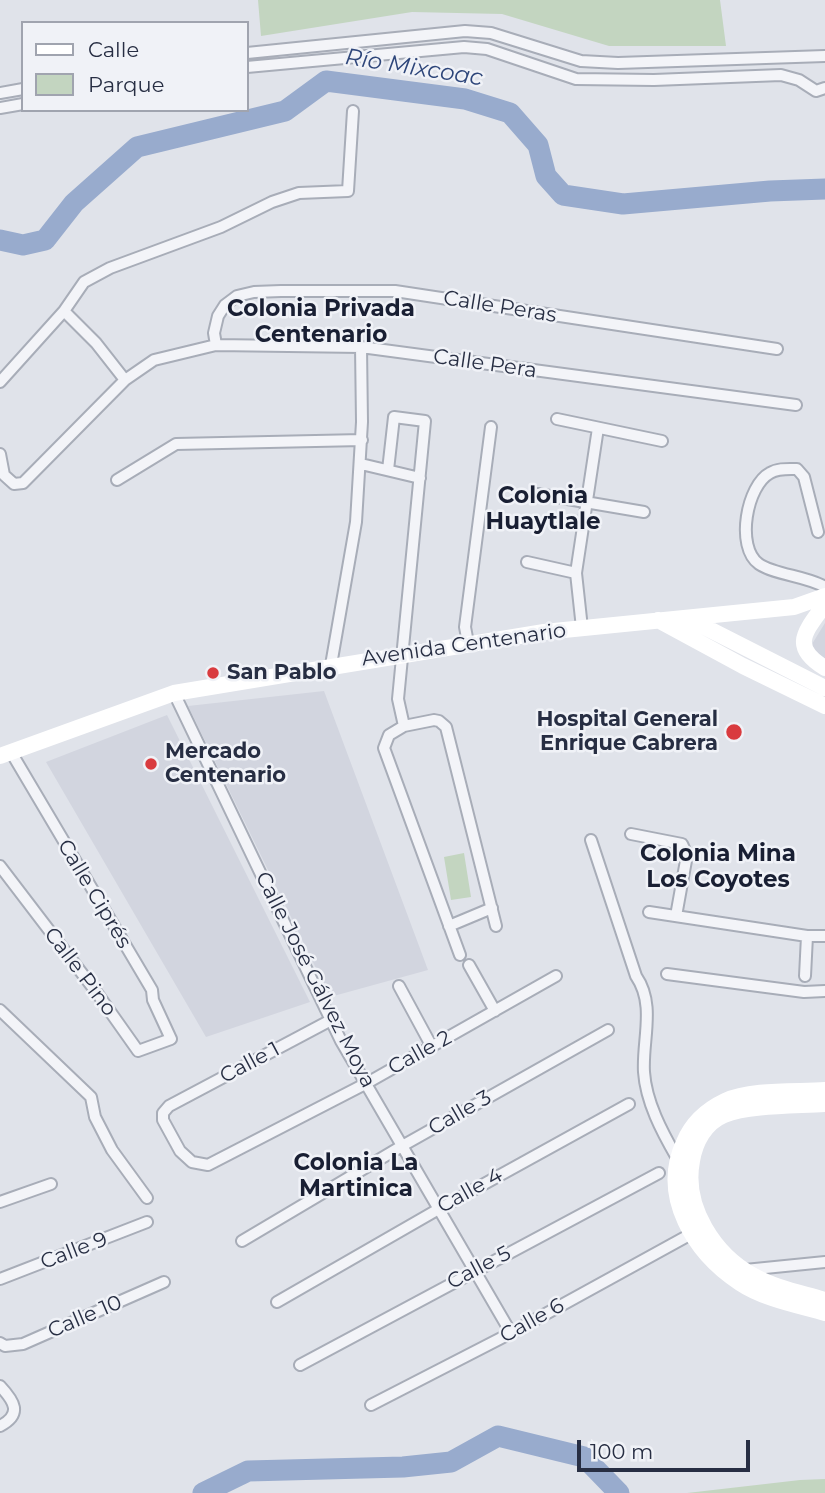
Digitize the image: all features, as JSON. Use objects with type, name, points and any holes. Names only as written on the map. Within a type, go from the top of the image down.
[{"type":"main road","name":"Avenida Centenario","points":[[5,754],[174,693],[468,643],[582,628],[793,607],[823,592]]},
{"type":"main road","points":[[823,592],[803,643],[806,653],[825,668]]},
{"type":"main road","points":[[686,618],[825,688]]},
{"type":"main road","points":[[658,620],[825,706]]},
{"type":"main road","points":[[825,1090],[741,1096],[726,1101],[704,1114],[694,1125],[677,1158],[675,1173],[685,1222],[691,1234],[715,1263],[746,1286],[767,1296],[825,1313]]},
{"type":"main road","points":[[825,1104],[725,1114],[713,1122],[699,1139],[692,1158],[690,1177],[695,1207],[703,1225],[715,1242],[745,1270],[768,1283],[825,1300]]},
{"type":"street","points":[[248,52],[465,31],[500,35],[581,61],[618,63],[825,56]]},
{"type":"street","points":[[248,67],[464,47],[487,49],[576,79],[654,80],[776,74],[794,78],[816,91],[825,88]]},
{"type":"street","points":[[0,93],[21,89]]},
{"type":"street","points":[[0,108],[21,104]]},
{"type":"street","points":[[0,382],[64,311],[85,282],[110,268],[220,227],[272,202],[299,193],[348,191],[353,111]]},
{"type":"street","name":"Calle Peras","points":[[216,345],[214,333],[218,316],[225,305],[237,296],[281,291],[382,291],[777,349]]},
{"type":"street","points":[[64,311],[96,343],[125,380]]},
{"type":"street","name":"Calle Pera","points":[[0,454],[4,475],[14,484],[23,483],[125,380],[154,360],[216,345],[360,347],[796,405]]},
{"type":"street","points":[[331,665],[356,522],[362,440],[360,347]]},
{"type":"street","points":[[388,470],[394,417],[425,421],[398,699],[404,726]]},
{"type":"street","points":[[557,419],[662,441]]},
{"type":"street","points":[[468,643],[465,627],[491,426]]},
{"type":"street","points":[[582,628],[576,573],[598,428]]},
{"type":"street","points":[[117,480],[176,444],[362,440]]},
{"type":"street","points":[[361,464],[420,478]]},
{"type":"street","points":[[818,532],[804,477],[797,469],[782,469],[769,473],[756,488],[747,515],[746,539],[751,556],[760,565],[823,592]]},
{"type":"street","points":[[538,494],[644,512]]},
{"type":"street","points":[[527,562],[576,573]]},
{"type":"street","name":"Calle José Gálvez Moya","points":[[174,693],[331,1020],[437,1210],[511,1334]]},
{"type":"street","points":[[460,955],[384,748],[388,735],[404,726],[434,720],[446,727],[496,926]]},
{"type":"street","name":"Calle Ciprés","points":[[5,754],[152,990],[153,1000],[171,1039]]},
{"type":"street","points":[[631,834],[682,844],[687,856],[676,916]]},
{"type":"street","points":[[592,840],[648,1011],[644,1071],[648,1091],[664,1136],[677,1158]]},
{"type":"street","name":"Calle Pino","points":[[0,866],[90,982],[138,1051],[171,1039]]},
{"type":"street","points":[[449,926],[492,908]]},
{"type":"street","points":[[649,912],[807,936],[825,936]]},
{"type":"street","points":[[805,976],[807,936]]},
{"type":"street","points":[[468,965],[495,1011]]},
{"type":"street","points":[[667,974],[804,992],[825,991]]},
{"type":"street","name":"Calle 2","points":[[208,1165],[367,1083],[556,976]]},
{"type":"street","points":[[400,986],[432,1047]]},
{"type":"street","points":[[0,1010],[91,1097],[95,1117],[113,1150],[147,1198]]},
{"type":"street","name":"Calle 1","points":[[208,1165],[192,1162],[180,1151],[163,1120],[163,1113],[169,1106],[331,1020]]},
{"type":"street","name":"Calle 3","points":[[242,1241],[402,1146],[608,1030]]},
{"type":"street","name":"Calle 4","points":[[277,1302],[629,1104]]},
{"type":"street","name":"Calle 5","points":[[300,1365],[659,1173]]},
{"type":"street","points":[[0,1202],[51,1184]]},
{"type":"street","name":"Calle 9","points":[[0,1279],[147,1223]]},
{"type":"street","name":"Calle 6","points":[[371,1405],[511,1334],[691,1234]]},
{"type":"street","points":[[745,1270],[825,1262]]},
{"type":"street","name":"Calle 10","points":[[2,1345],[23,1344],[164,1282]]},
{"type":"street","points":[[0,1386],[13,1399],[15,1407],[9,1421],[0,1426]]},
{"type":"shaded area","points":[[825,623],[825,659],[813,652],[812,644]]},
{"type":"shaded area","points":[[324,691],[428,970],[330,997],[188,706]]},
{"type":"shaded area","points":[[167,715],[310,1002],[206,1037],[46,762]]},
{"type":"green space","points":[[258,0],[720,0],[726,46],[609,46],[502,14],[412,12],[261,36]]},
{"type":"green space","points":[[464,853],[471,897],[451,900],[444,857]]},
{"type":"green space","points":[[825,1479],[825,1493],[687,1493],[800,1480]]},
{"type":"waterway","name":"Río Mixcoac","points":[[0,240],[23,245],[45,240],[74,203],[137,147],[285,111],[326,81],[465,99],[510,113],[538,145],[546,176],[563,195],[623,204],[825,189]]},
{"type":"waterway","points":[[203,1493],[248,1471],[403,1467],[451,1462],[498,1436],[584,1457],[619,1493]]},
{"type":"place","name":"San Pablo","points":[[213,673]]},
{"type":"place","name":"Hospital General Enrique Cabrera","points":[[734,732]]},
{"type":"place","name":"Mercado Centenario","points":[[151,764]]},
{"type":"district","name":"Colonia Privada Centenario","points":[[321,322]]},
{"type":"district","name":"Colonia Huaytlale","points":[[543,509]]},
{"type":"district","name":"Colonia Mina Los Coyotes","points":[[718,867]]},
{"type":"district","name":"Colonia La Martinica","points":[[356,1176]]}]
